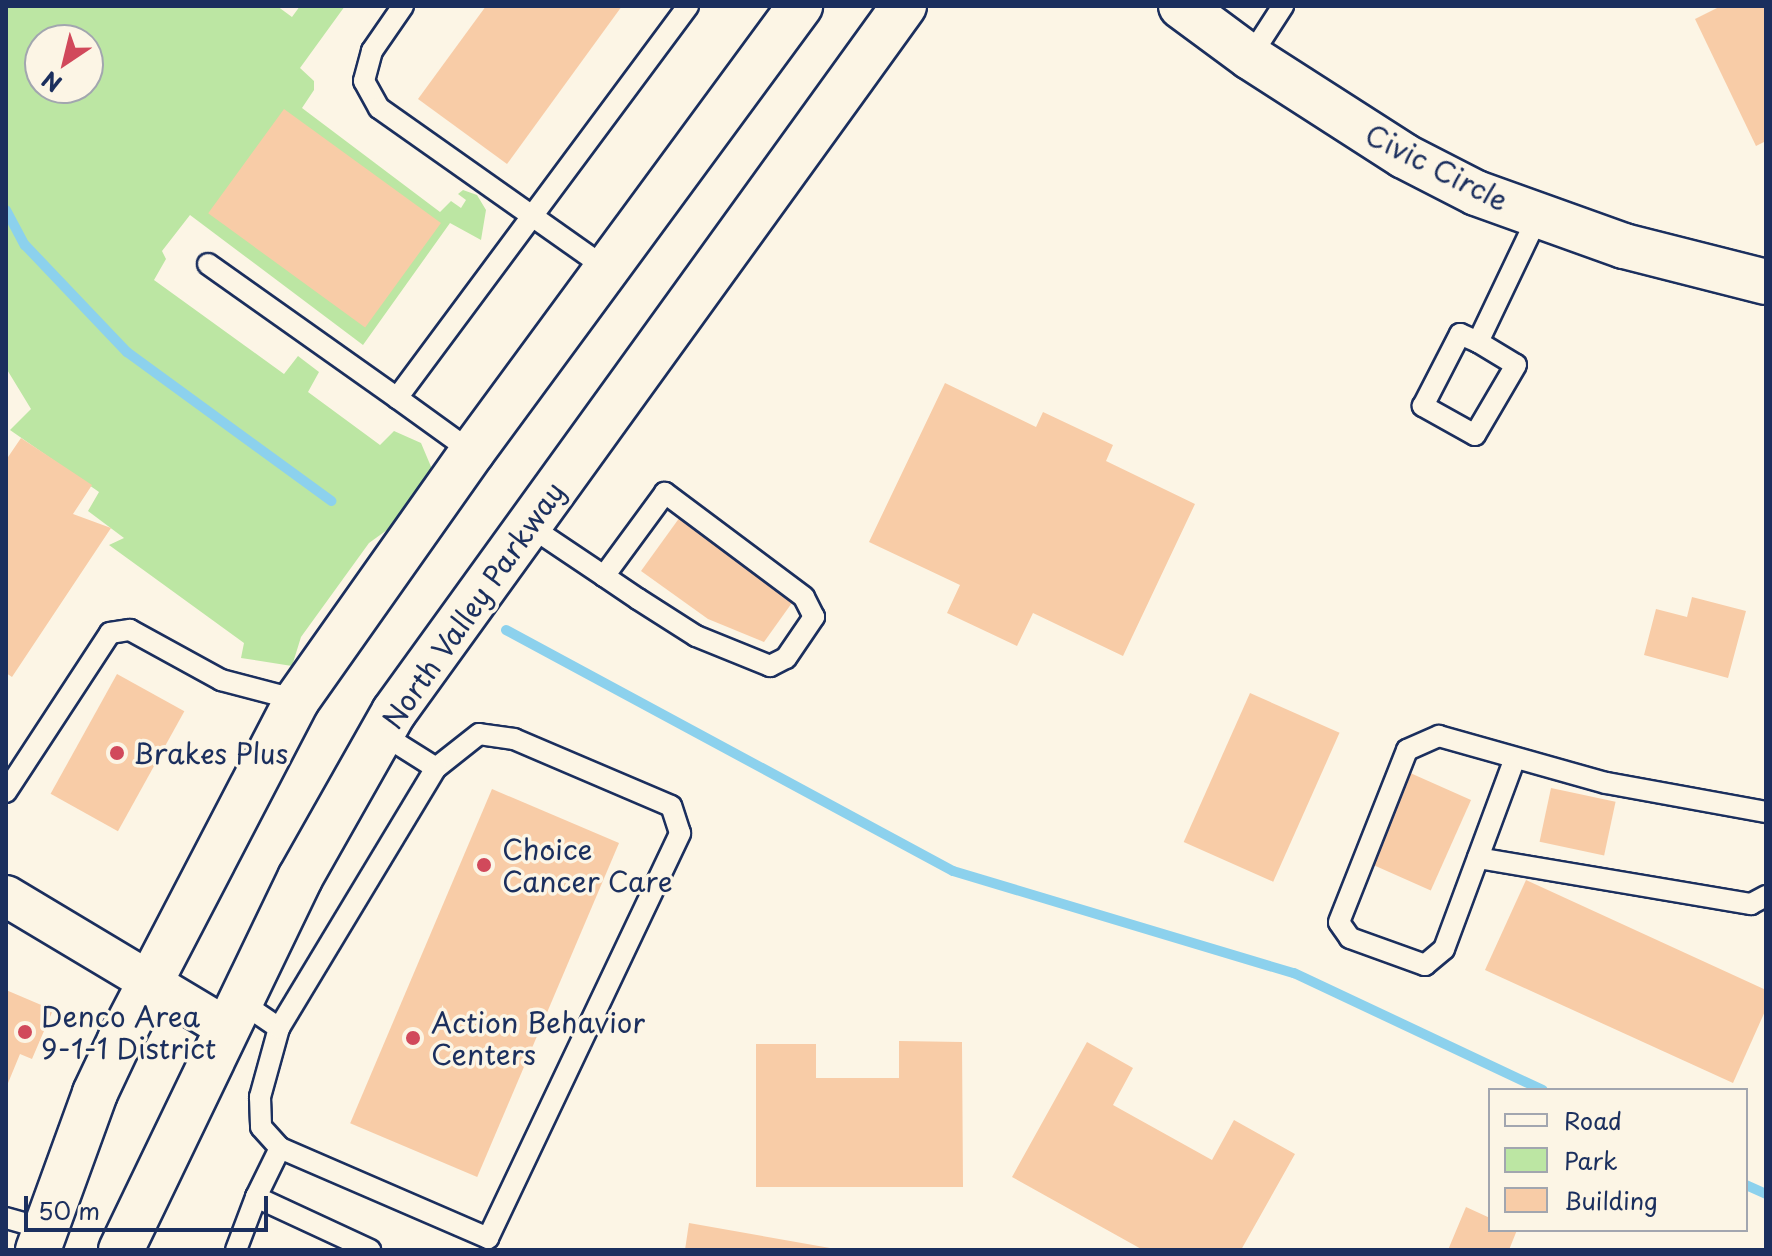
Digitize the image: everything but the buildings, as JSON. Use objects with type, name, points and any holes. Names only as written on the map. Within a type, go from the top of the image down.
[{"type":"main road","points":[[30,1232],[148,982],[297,700],[472,452],[800,6]]},
{"type":"main road","name":"North Valley Parkway","points":[[121,1250],[300,878],[382,734],[528,525],[904,6]]},
{"type":"main road","name":"Civic Circle","points":[[1181,6],[1250,57],[1404,156],[1476,193],[1624,246],[1766,282]]},
{"type":"street","points":[[6,896],[148,982],[232,1014]]},
{"type":"lane","points":[[403,6],[372,51],[364,81],[379,108],[607,269]]},
{"type":"lane","points":[[397,398],[531,213],[688,6]]},
{"type":"lane","points":[[1250,57],[1283,6]]},
{"type":"lane","points":[[1478,342],[1538,216]]},
{"type":"lane","points":[[208,264],[472,452]]},
{"type":"lane","points":[[1460,334],[1478,342],[1516,365],[1475,435],[1423,406],[1460,334]]},
{"type":"lane","points":[[528,525],[604,576],[696,636],[770,666],[786,658],[814,617],[804,597],[665,493],[604,576]]},
{"type":"lane","points":[[6,792],[110,633],[130,630],[221,680],[297,700]]},
{"type":"lane","points":[[382,734],[436,768]]},
{"type":"lane","points":[[479,734],[514,739],[671,806],[680,833],[489,1244],[280,1148],[261,1127],[260,1097],[279,1028],[436,768],[479,734]]},
{"type":"lane","points":[[1515,758],[1444,949],[1425,965],[1350,938],[1339,922],[1407,750],[1439,736],[1606,783],[1766,812]]},
{"type":"lane","points":[[1478,858],[1751,904],[1766,896]]},
{"type":"lane","points":[[232,1014],[279,1028]]},
{"type":"lane","points":[[236,1250],[256,1197],[280,1148]]},
{"type":"lane","points":[[256,1197],[370,1250]]},
{"type":"green space","points":[[6,6],[277,6],[292,17],[300,6],[345,6],[300,68],[314,81],[314,90],[302,108],[440,212],[451,201],[461,208],[466,200],[458,194],[463,190],[477,195],[486,210],[481,240],[450,223],[363,345],[190,215],[162,251],[166,259],[154,280],[284,374],[298,356],[319,372],[308,392],[380,445],[394,431],[421,443],[432,469],[387,530],[369,543],[301,637],[292,666],[241,658],[244,643],[109,545],[124,538],[88,511],[99,492],[10,430],[31,409],[6,368]]},
{"type":"waterway","points":[[6,210],[25,245],[127,352],[331,501]]},
{"type":"waterway","points":[[506,630],[953,871],[1294,973],[1539,1088]]},
{"type":"waterway","points":[[1748,1186],[1766,1194]]},
{"type":"place","name":"Brakes Plus","points":[[117,753]]},
{"type":"place","name":"Choice Cancer Care","points":[[484,865]]},
{"type":"place","name":"Denco Area 9-1-1 District","points":[[25,1032]]},
{"type":"place","name":"Action Behavior Centers","points":[[413,1038]]}]
